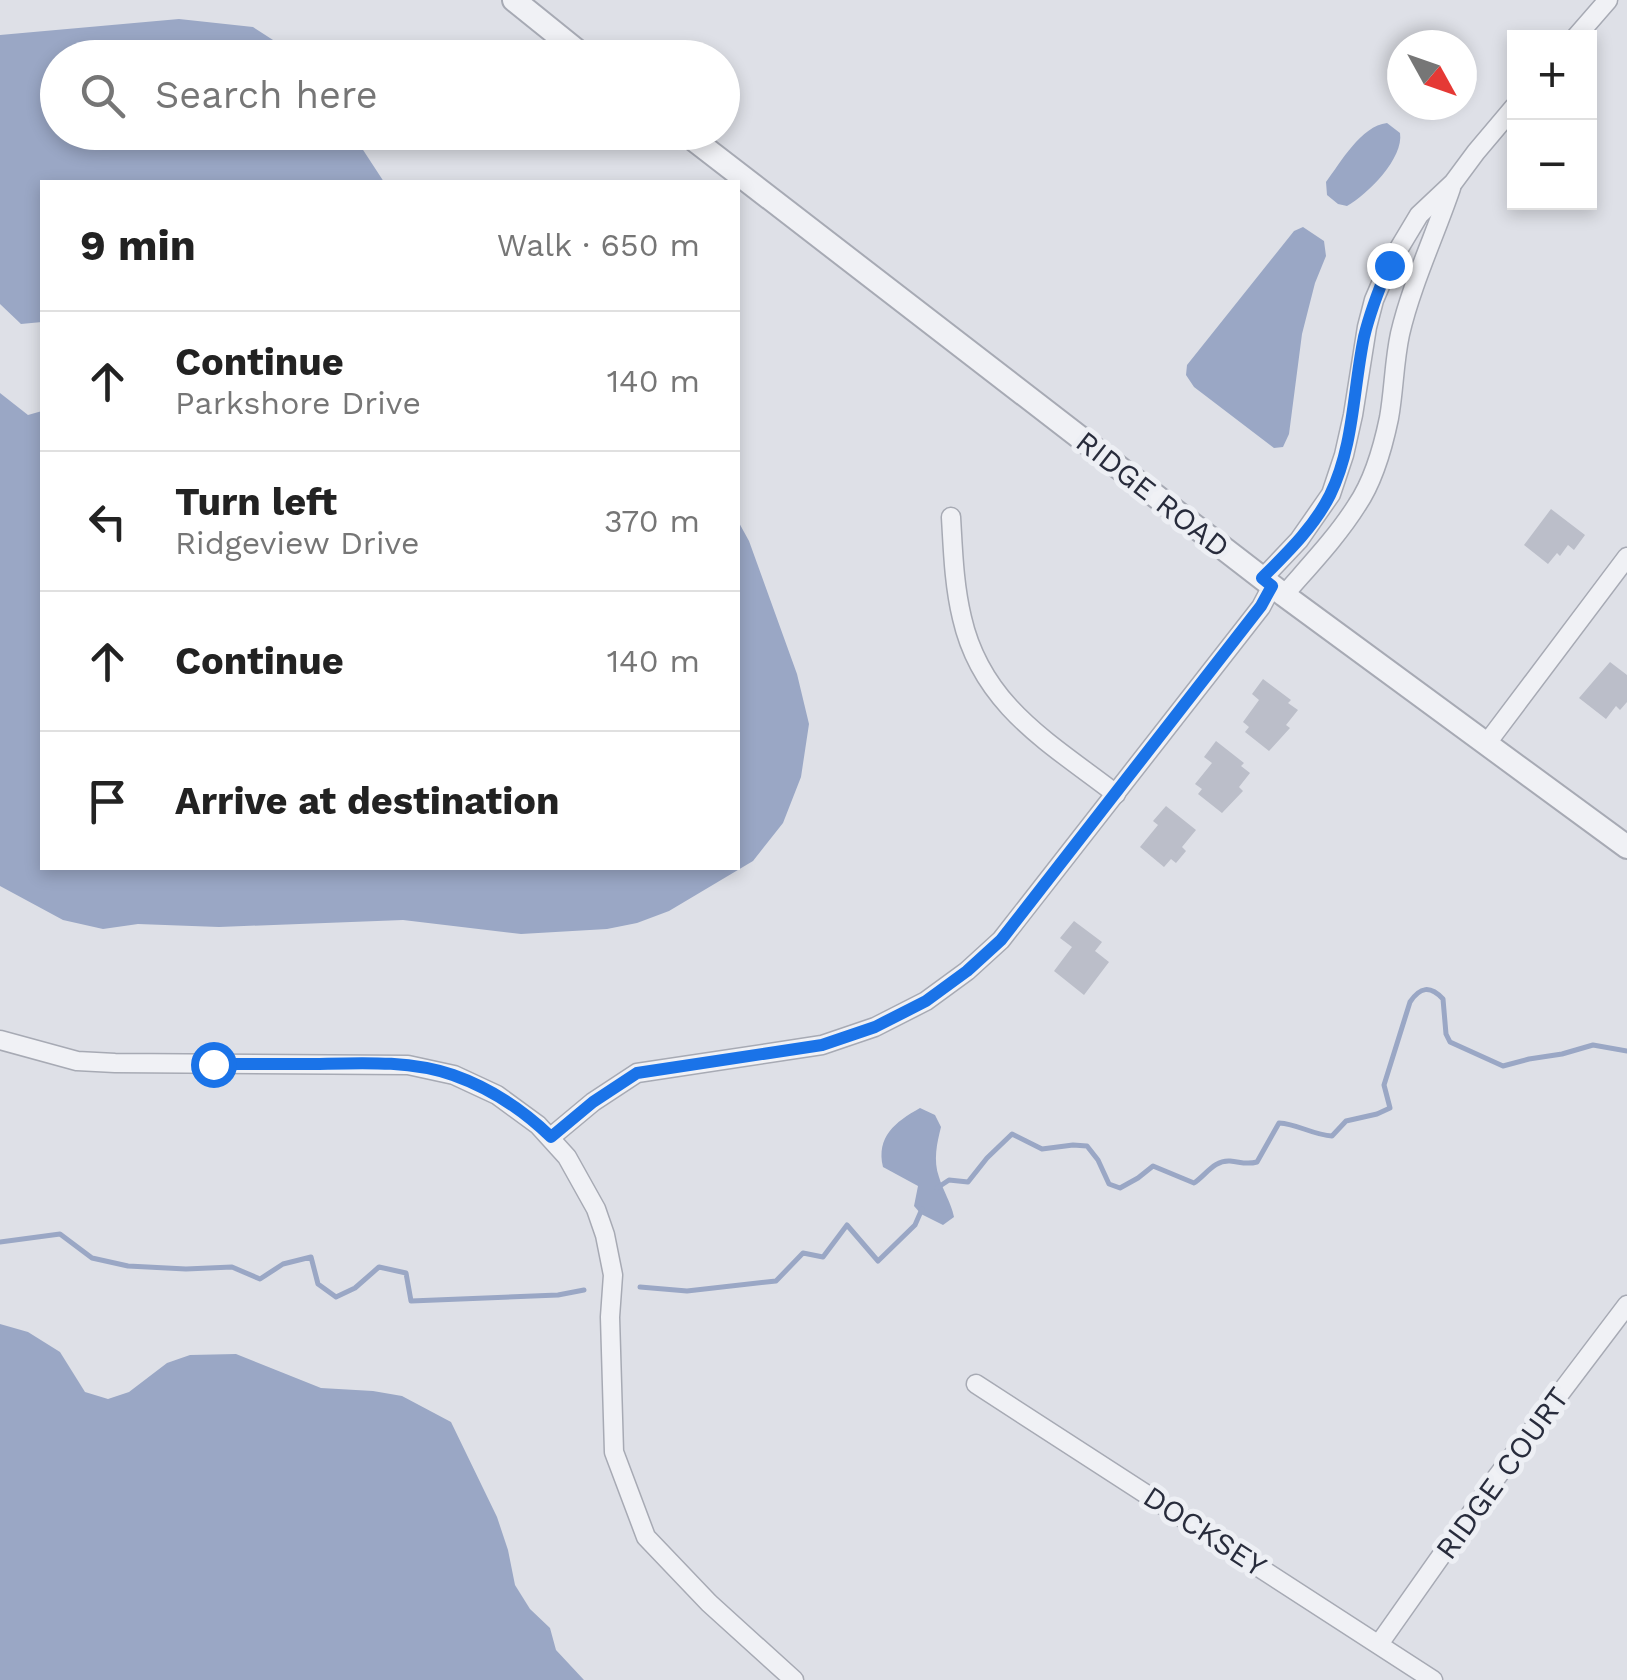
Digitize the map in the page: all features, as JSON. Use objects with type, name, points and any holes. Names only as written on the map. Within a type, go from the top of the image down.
[{"type":"street","points":[[514,0],[564,40]]},
{"type":"street","points":[[1582,30],[1608,0]]},
{"type":"street","points":[[551,1137],[593,1102],[637,1073],[822,1045],[875,1027],[926,1001],[1001,940],[1261,606],[1330,494],[1353,416],[1374,300],[1389,265],[1419,215],[1453,183],[1507,115]]},
{"type":"street","name":"RIDGE ROAD","points":[[707,150],[1273,586],[1627,848]]},
{"type":"street","points":[[1273,586],[1312,564],[1358,504],[1378,460],[1389,417],[1394,363],[1404,319],[1453,183]]},
{"type":"street","points":[[1361,356],[1394,363]]},
{"type":"street","points":[[950,517],[962,621],[977,663],[994,692],[1026,725],[1116,794]]},
{"type":"street","points":[[1487,743],[1627,558]]},
{"type":"street","points":[[0,1040],[77,1061],[116,1064],[352,1063],[421,1067],[454,1075],[518,1108],[568,1157],[596,1209],[605,1235],[613,1276],[610,1318],[614,1452],[646,1537],[709,1603],[794,1680]]},
{"type":"street","name":"RIDGE COURT","points":[[1379,1644],[1496,1478],[1627,1305]]},
{"type":"street","name":"DOCKSEY","points":[[976,1384],[1433,1680]]},
{"type":"water","points":[[179,19],[253,27],[273,40],[40,40],[40,150],[363,150],[383,180],[40,180],[40,322],[21,324],[0,304],[0,35]]},
{"type":"water","points":[[1387,123],[1400,133],[1391,164],[1355,200],[1347,206],[1338,204],[1327,195],[1326,182],[1360,138]]},
{"type":"water","points":[[1303,227],[1324,241],[1326,256],[1302,334],[1289,434],[1283,447],[1274,448],[1194,387],[1186,375],[1187,365],[1294,231]]},
{"type":"water","points":[[0,393],[28,415],[40,412],[40,870],[738,870],[669,911],[637,923],[607,929],[521,934],[403,920],[219,927],[138,924],[103,929],[63,920],[0,886]]},
{"type":"water","points":[[740,525],[797,674],[809,724],[801,777],[783,823],[753,861],[740,869]]},
{"type":"water","points":[[920,1108],[935,1115],[941,1127],[936,1164],[954,1217],[943,1225],[914,1206],[918,1186],[883,1167],[882,1147],[889,1132]]},
{"type":"water","points":[[0,1324],[28,1332],[60,1352],[85,1392],[108,1399],[129,1392],[167,1363],[190,1355],[236,1354],[321,1388],[402,1396],[451,1422],[497,1517],[515,1585],[530,1609],[550,1628],[556,1650],[584,1680],[0,1680]]},
{"type":"building","points":[[1551,509],[1585,535],[1574,550],[1568,545],[1548,564],[1524,545]]},
{"type":"building","points":[[1610,662],[1627,675],[1627,702],[1620,710],[1616,706],[1606,719],[1579,698]]},
{"type":"building","points":[[1263,679],[1298,710],[1286,725],[1290,728],[1269,751],[1245,732],[1249,727],[1243,722],[1259,700],[1252,694]]},
{"type":"building","points":[[1216,741],[1244,763],[1241,766],[1250,773],[1239,787],[1243,791],[1222,813],[1198,794],[1202,789],[1195,784],[1212,763],[1204,757]]},
{"type":"building","points":[[1166,806],[1196,830],[1182,847],[1186,851],[1176,863],[1171,859],[1164,867],[1140,847],[1158,825],[1153,821]]},
{"type":"building","points":[[1074,921],[1102,942],[1095,951],[1109,962],[1084,995],[1054,971],[1072,947],[1060,938]]},
{"type":"waterway","points":[[937,1188],[949,1180],[968,1182],[1012,1134],[1042,1149],[1087,1146],[1109,1184],[1120,1188],[1153,1166],[1194,1183],[1219,1163],[1257,1162],[1279,1123],[1332,1136],[1346,1121],[1390,1108],[1384,1085],[1410,1002],[1425,990],[1434,991],[1443,999],[1450,1042],[1503,1066],[1593,1045],[1627,1051]]},
{"type":"waterway","points":[[640,1287],[687,1291],[776,1281],[803,1253],[823,1257],[847,1225],[878,1261],[915,1225],[922,1209]]},
{"type":"waterway","points":[[0,1242],[60,1234],[92,1258],[128,1266],[232,1267],[260,1279],[283,1264],[311,1257],[318,1284],[336,1297],[355,1288],[379,1267],[406,1273],[411,1301],[558,1295],[584,1290]]},
{"type":"route","points":[[213,1064],[352,1063],[434,1070],[497,1095],[551,1137],[593,1102],[637,1073],[822,1045],[875,1027],[926,1001],[1001,940],[1261,606],[1272,586],[1262,578],[1299,540],[1330,494],[1353,416],[1364,337],[1389,265]]}]
